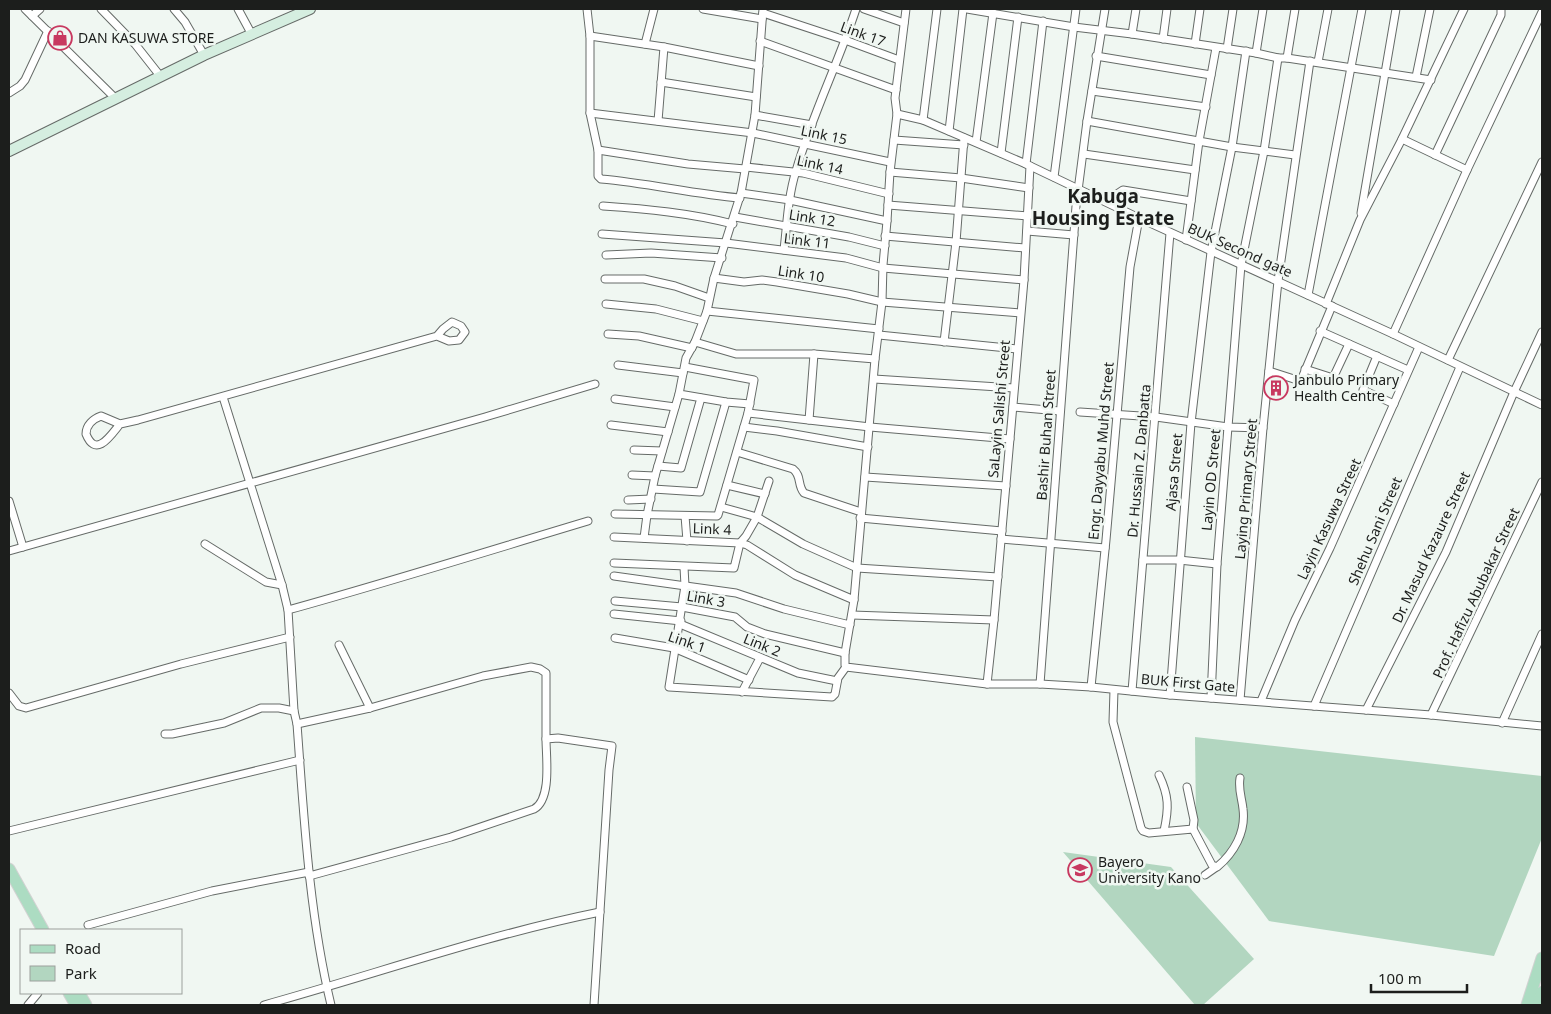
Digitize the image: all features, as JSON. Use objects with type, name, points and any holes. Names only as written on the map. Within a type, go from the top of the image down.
[{"type":"main road","points":[[9,869],[42,929]]},
{"type":"main road","points":[[9,882],[34,929]]},
{"type":"main road","points":[[1527,1005],[1542,958]]},
{"type":"main road","points":[[1538,1005],[1542,992]]},
{"type":"main road","points":[[70,994],[76,1005]]},
{"type":"main road","points":[[80,994],[86,1005]]},
{"type":"street","points":[[24,9],[116,99]]},
{"type":"street","points":[[32,16],[40,9]]},
{"type":"street","points":[[101,9],[135,44],[160,77]]},
{"type":"street","points":[[174,9],[186,22],[204,55]]},
{"type":"street","points":[[238,9],[251,33]]},
{"type":"street","points":[[9,151],[204,55],[310,9]]},
{"type":"street","points":[[587,9],[590,36],[590,113],[598,150],[598,176],[601,179],[663,186],[699,194],[741,195],[790,200],[888,222]]},
{"type":"street","points":[[644,44],[653,9]]},
{"type":"street","name":"Link 17","points":[[703,9],[763,14],[845,40],[898,60]]},
{"type":"street","points":[[784,250],[790,200],[796,172],[805,143],[856,9]]},
{"type":"street","points":[[864,9],[904,23]]},
{"type":"street","points":[[684,567],[685,586],[668,686],[832,697],[836,694],[837,682],[846,667],[845,653],[854,600],[875,359],[882,302],[890,162],[896,114],[898,60],[906,9]]},
{"type":"street","points":[[923,120],[937,9]]},
{"type":"street","points":[[949,131],[963,9]]},
{"type":"street","points":[[967,9],[1074,27],[1132,34],[1430,80]]},
{"type":"street","points":[[1054,177],[1076,9]]},
{"type":"street","name":"Bashir Buhan Street","points":[[1040,684],[1074,235],[1087,121],[1105,9]]},
{"type":"street","points":[[1132,34],[1136,9]]},
{"type":"street","points":[[1163,40],[1167,9]]},
{"type":"street","points":[[1195,44],[1200,9]]},
{"type":"street","points":[[1227,49],[1233,9]]},
{"type":"street","points":[[1256,53],[1264,9]]},
{"type":"street","points":[[1287,58],[1295,9]]},
{"type":"street","name":"Laying Primary Street","points":[[1240,700],[1263,428],[1278,281],[1295,155],[1314,62],[1328,9]]},
{"type":"street","points":[[1308,295],[1362,9]]},
{"type":"street","points":[[1360,220],[1396,9]]},
{"type":"street","points":[[1416,77],[1430,9]]},
{"type":"street","points":[[1269,371],[1297,380],[1302,378],[1360,220],[1402,139],[1464,9]]},
{"type":"street","points":[[1435,154],[1501,15],[1501,9]]},
{"type":"street","points":[[1393,334],[1542,12]]},
{"type":"street","points":[[976,142],[993,13]]},
{"type":"street","points":[[644,538],[646,515],[655,476],[676,406],[686,358],[703,321],[714,278],[741,195],[755,115],[763,14]]},
{"type":"street","points":[[1001,153],[1018,17]]},
{"type":"street","name":"SaLayin Salishi Street","points":[[987,684],[1024,280],[1025,248],[1028,231],[1028,165],[1043,21]]},
{"type":"street","points":[[9,93],[20,86],[28,76],[48,32]]},
{"type":"street","points":[[590,36],[664,47],[759,66]]},
{"type":"street","points":[[760,41],[896,90]]},
{"type":"street","points":[[658,121],[664,47]]},
{"type":"street","points":[[1186,240],[1199,141],[1216,48]]},
{"type":"street","name":"Ajasa Street","points":[[1170,695],[1191,423],[1211,252],[1232,147],[1246,52]]},
{"type":"street","points":[[1096,56],[1211,75]]},
{"type":"street","name":"Layin OD Street","points":[[1211,698],[1217,564],[1241,265],[1264,151],[1278,58]]},
{"type":"street","points":[[661,82],[756,98]]},
{"type":"street","points":[[1092,91],[1206,106]]},
{"type":"street","name":"Link 15","points":[[590,113],[752,133],[890,162]]},
{"type":"street","name":"BUK Second gate","points":[[896,114],[923,120],[949,131],[964,141],[976,142],[1028,165],[1170,233],[1393,334],[1542,405]]},
{"type":"street","points":[[755,115],[812,125]]},
{"type":"street","points":[[1087,121],[1232,147],[1295,155]]},
{"type":"street","points":[[1402,139],[1468,170]]},
{"type":"street","points":[[894,140],[964,141],[956,242],[944,342]]},
{"type":"street","name":"Link 14","points":[[598,150],[688,164],[796,172],[889,194]]},
{"type":"street","points":[[1084,154],[1195,170]]},
{"type":"street","points":[[1448,360],[1542,162]]},
{"type":"street","points":[[890,172],[961,178],[1029,188]]},
{"type":"street","points":[[1109,203],[1123,190],[1191,201]]},
{"type":"street","points":[[888,204],[1028,216]]},
{"type":"street","name":"Link 12","points":[[603,206],[787,227],[849,237],[885,246]]},
{"type":"street","name":"Engr. Dayyabu Muhd Street","points":[[1091,687],[1106,548],[1130,267],[1139,218]]},
{"type":"street","points":[[1028,231],[1074,235]]},
{"type":"street","name":"Dr. Hussain Z. Danbatta","points":[[1132,691],[1170,233]]},
{"type":"street","name":"Link 11","points":[[602,234],[726,243],[846,258],[883,268],[1024,280]]},
{"type":"street","points":[[885,236],[1025,248]]},
{"type":"street","points":[[606,254],[651,253],[722,258]]},
{"type":"street","name":"Link 10","points":[[714,278],[744,282],[762,280],[777,282],[882,302],[1020,313]]},
{"type":"street","points":[[604,279],[644,279],[675,286],[709,298]]},
{"type":"street","points":[[606,304],[656,309],[703,321]]},
{"type":"street","points":[[706,311],[879,332],[944,342],[1017,349]]},
{"type":"street","points":[[1320,331],[1408,370]]},
{"type":"street","points":[[608,334],[639,336],[736,354],[814,354],[875,359]]},
{"type":"street","name":"Dr. Masud Kazaure Street","points":[[1366,710],[1446,552],[1514,392],[1542,335]]},
{"type":"street","points":[[120,424],[101,416],[95,418],[89,425],[86,434],[92,443],[100,445],[108,439],[120,424],[223,397],[437,336]]},
{"type":"street","points":[[1305,369],[1333,378],[1350,344]]},
{"type":"street","name":"Layin Kasuwa Street","points":[[1261,701],[1295,620],[1330,548],[1419,347]]},
{"type":"street","points":[[809,420],[814,354]]},
{"type":"street","points":[[1377,356],[1363,390],[1394,404]]},
{"type":"street","points":[[615,514],[717,516],[748,413],[753,379],[684,370],[618,365]]},
{"type":"street","name":"Shehu Sani Street","points":[[1314,706],[1460,367]]},
{"type":"street","points":[[874,379],[1014,388]]},
{"type":"street","points":[[9,551],[595,384]]},
{"type":"street","points":[[679,394],[750,404]]},
{"type":"street","points":[[223,397],[282,585],[288,610],[294,711],[297,724],[309,874],[316,936],[331,1005]]},
{"type":"street","points":[[658,466],[681,468],[701,398]]},
{"type":"street","points":[[615,399],[676,406]]},
{"type":"street","points":[[652,489],[700,492],[726,402]]},
{"type":"street","points":[[1012,407],[1060,411]]},
{"type":"street","points":[[1080,412],[1156,416],[1191,423],[1263,428]]},
{"type":"street","points":[[748,413],[870,427],[1010,439]]},
{"type":"street","points":[[748,413],[870,427]]},
{"type":"street","points":[[611,425],[668,432]]},
{"type":"street","points":[[744,428],[777,431],[868,447]]},
{"type":"street","points":[[634,450],[662,451]]},
{"type":"street","points":[[737,452],[793,469],[799,476],[801,489],[804,493],[861,515],[1002,531]]},
{"type":"street","points":[[632,474],[655,476]]},
{"type":"street","points":[[865,477],[1006,486]]},
{"type":"street","points":[[614,562],[734,568],[740,543],[757,517],[769,481]]},
{"type":"street","name":"Prof. Hafizu Abubakar Street","points":[[1431,715],[1542,482]]},
{"type":"street","points":[[727,484],[765,494]]},
{"type":"street","points":[[628,500],[651,499]]},
{"type":"street","points":[[9,501],[23,547]]},
{"type":"street","points":[[721,507],[757,517],[803,544],[857,568],[998,577]]},
{"type":"street","points":[[685,516],[687,541]]},
{"type":"street","points":[[288,610],[391,582],[588,521]]},
{"type":"street","name":"Link 4","points":[[614,537],[740,543],[795,575],[854,600]]},
{"type":"street","points":[[1001,539],[1106,548]]},
{"type":"street","points":[[205,544],[266,582],[282,585]]},
{"type":"street","points":[[1144,560],[1179,560],[1217,564]]},
{"type":"street","points":[[614,576],[736,593],[850,625]]},
{"type":"street","name":"Link 3","points":[[615,601],[682,607],[735,617],[747,627],[765,634],[845,653]]},
{"type":"street","name":"Link 2","points":[[614,614],[680,623],[760,658],[798,672],[837,682]]},
{"type":"street","points":[[852,615],[994,620]]},
{"type":"street","points":[[1502,723],[1542,634]]},
{"type":"street","points":[[9,693],[19,706],[26,708],[181,664],[290,637]]},
{"type":"street","name":"Link 1","points":[[615,638],[674,648],[749,680]]},
{"type":"street","points":[[339,645],[370,708]]},
{"type":"street","points":[[742,692],[760,658]]},
{"type":"street","points":[[88,925],[212,891],[309,874],[451,837],[534,809],[539,806],[545,794],[546,677],[544,671],[536,667],[482,676],[370,708],[297,724]]},
{"type":"street","name":"BUK First Gate","points":[[846,667],[987,684],[1040,684],[1091,687],[1542,726]]},
{"type":"street","points":[[1114,690],[1113,722],[1141,828],[1149,834],[1193,829]]},
{"type":"street","points":[[165,734],[224,723],[261,708],[279,708],[294,711]]},
{"type":"street","points":[[546,739],[558,738],[612,746],[594,1005]]},
{"type":"street","points":[[9,831],[300,760]]},
{"type":"street","points":[[1159,775],[1166,788],[1168,801],[1164,831]]},
{"type":"street","points":[[1205,875],[1230,854],[1240,836],[1243,809],[1239,792],[1240,778]]},
{"type":"street","points":[[1187,787],[1194,820],[1193,829],[1215,868]]},
{"type":"street","points":[[264,1005],[465,946],[600,912]]},
{"type":"street","points":[[28,1005],[37,994]]},
{"type":"green space","points":[[1195,737],[1542,776],[1542,838],[1494,956],[1269,921],[1196,823]]},
{"type":"green space","points":[[1063,852],[1171,867],[1254,959],[1203,1005],[1195,1005]]},
{"type":"place","name":"DAN KASUWA STORE","points":[[60,38]]},
{"type":"place","name":"Janbulo Primary Health Centre","points":[[1276,388]]},
{"type":"place","name":"Bayero University Kano","points":[[1080,870]]},
{"type":"district","name":"Kabuga Housing Estate","points":[[1103,207]]}]
